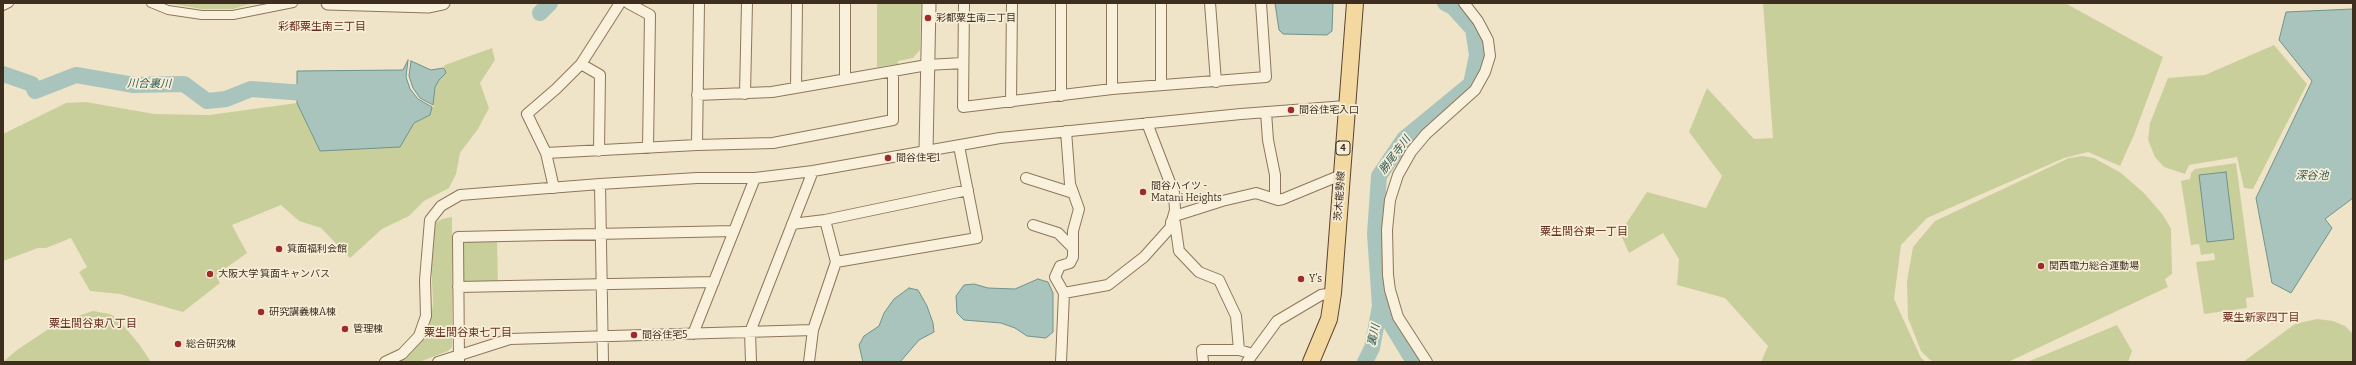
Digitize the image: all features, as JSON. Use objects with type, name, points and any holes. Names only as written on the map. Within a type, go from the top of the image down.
[{"type":"main road","name":"茨木能勢線","points":[[1311,362],[1329,319],[1333,293],[1354,3]]},
{"type":"street","points":[[3,6],[9,3]]},
{"type":"street","points":[[151,3],[168,10],[202,15],[233,15],[293,3]]},
{"type":"street","points":[[328,3],[429,6],[443,3]]},
{"type":"street","points":[[554,188],[546,153],[527,114],[556,89],[581,64],[620,3]]},
{"type":"street","points":[[628,3],[650,15],[648,148]]},
{"type":"street","points":[[697,145],[699,3]]},
{"type":"street","points":[[745,94],[747,3]]},
{"type":"street","points":[[796,87],[797,3]]},
{"type":"street","points":[[844,78],[845,3]]},
{"type":"street","points":[[926,151],[929,3]]},
{"type":"street","points":[[964,3],[963,107],[1112,89],[1266,77],[1261,3]]},
{"type":"street","points":[[1011,102],[1012,3]]},
{"type":"street","points":[[1061,3],[1061,96]]},
{"type":"street","points":[[1112,3],[1112,89]]},
{"type":"street","points":[[1161,3],[1161,85]]},
{"type":"street","points":[[1210,3],[1216,82]]},
{"type":"street","points":[[1427,362],[1398,317],[1390,290],[1387,230],[1390,200],[1398,174],[1410,152],[1426,134],[1475,90],[1485,72],[1490,56],[1488,40],[1478,21],[1464,3]]},
{"type":"street","points":[[698,95],[745,94],[927,65],[963,63]]},
{"type":"street","points":[[581,64],[600,76],[599,151]]},
{"type":"street","points":[[546,153],[697,145],[773,143],[893,120],[893,71]]},
{"type":"street","points":[[385,362],[402,354],[419,336],[426,316],[425,280],[430,220],[441,206],[460,195],[697,178],[755,178],[814,171],[1000,138],[1147,123],[1346,106]]},
{"type":"street","points":[[1266,112],[1268,140],[1275,175],[1275,199]]},
{"type":"street","points":[[1064,293],[1108,285],[1144,257],[1170,228],[1174,193],[1147,123]]},
{"type":"street","points":[[1061,362],[1064,293],[1056,277],[1060,266],[1070,263],[1073,257],[1073,231],[1078,209],[1070,184],[1066,131]]},
{"type":"street","points":[[836,262],[978,238],[959,146]]},
{"type":"street","points":[[750,362],[750,332],[814,171]]},
{"type":"street","points":[[1172,218],[1222,201],[1256,193],[1275,199],[1283,199],[1302,193],[1341,175]]},
{"type":"street","points":[[693,334],[755,178]]},
{"type":"street","points":[[1026,178],[1073,193]]},
{"type":"street","points":[[600,184],[603,362]]},
{"type":"street","points":[[792,224],[825,220],[968,190]]},
{"type":"street","points":[[1172,218],[1175,223],[1179,251],[1199,272],[1219,280],[1236,316],[1238,350]]},
{"type":"street","points":[[809,362],[813,330],[836,262],[825,220]]},
{"type":"street","points":[[1033,225],[1058,233],[1073,248]]},
{"type":"street","points":[[459,358],[458,238],[734,231]]},
{"type":"street","points":[[458,288],[714,282]]},
{"type":"street","points":[[1203,362],[1202,350],[1238,350],[1250,358],[1277,321],[1321,295],[1333,293]]},
{"type":"street","points":[[438,362],[459,358],[510,339],[813,330]]},
{"type":"green space","points":[[167,3],[253,3],[233,9],[202,9]]},
{"type":"green space","points":[[877,3],[921,3],[920,50],[913,58],[898,61],[898,64],[877,67]]},
{"type":"green space","points":[[1763,3],[2065,3],[2163,57],[2134,135],[2120,166],[2088,152],[2064,158],[1927,218],[1901,245],[1894,299],[1921,358],[1926,362],[1761,362],[1768,346],[1725,298],[1677,285],[1679,259],[1663,233],[1629,253],[1620,233],[1647,192],[1706,208],[1722,176],[1689,132],[1707,88],[1754,139],[1773,138]]},
{"type":"green space","points":[[2274,45],[2307,84],[2253,189],[2244,188],[2237,157],[2189,165],[2185,174],[2164,167],[2155,157],[2148,140],[2150,123],[2168,78],[2205,75]]},
{"type":"green space","points":[[492,48],[495,60],[480,83],[489,108],[478,129],[460,153],[456,174],[449,188],[424,201],[409,216],[382,229],[350,258],[321,228],[299,221],[281,205],[232,225],[247,253],[216,275],[220,283],[183,312],[120,294],[90,291],[79,272],[87,267],[71,238],[46,248],[38,248],[3,261],[3,134],[66,103],[86,102],[154,114],[209,115],[297,103],[320,151],[414,123],[430,115],[432,107],[435,106],[433,105],[435,87],[446,73],[443,68],[445,65]]},
{"type":"green space","name":"関西電力総合運動場","points":[[2083,156],[2094,158],[2121,173],[2144,193],[2163,215],[2171,229],[2172,274],[2165,279],[2168,287],[2008,362],[1934,362],[1929,359],[1921,351],[1908,318],[1907,281],[1913,247],[1935,221],[2069,158]]},
{"type":"green space","points":[[2236,163],[2254,297],[2246,298],[2247,308],[2204,314],[2196,262],[2215,260],[2214,253],[2201,255],[2199,244],[2191,245],[2181,181],[2190,179],[2191,173],[2195,169]]},
{"type":"green space","points":[[452,217],[452,347],[448,351],[419,362],[395,362],[411,353],[429,331],[433,303],[430,236],[435,223],[442,219]]},
{"type":"green space","points":[[497,236],[498,287],[458,287],[458,237]]},
{"type":"green space","points":[[93,311],[110,314],[118,319],[139,344],[151,362],[3,362],[17,350],[59,322]]},
{"type":"green space","points":[[2317,319],[2333,321],[2345,326],[2353,334],[2353,362],[2243,362],[2295,324]]},
{"type":"green space","points":[[2117,325],[2132,351],[2128,362],[2027,362]]},
{"type":"water","points":[[1275,3],[1333,3],[1332,31],[1327,35],[1283,34],[1279,30]]},
{"type":"water","name":"深谷池","points":[[2353,9],[2353,198],[2325,219],[2332,228],[2291,293],[2272,283],[2256,198],[2312,81],[2279,40],[2286,12]]},
{"type":"water","points":[[408,60],[406,77],[410,89],[418,99],[432,107],[430,115],[414,123],[400,147],[320,151],[297,103],[297,71],[403,70]]},
{"type":"water","points":[[411,61],[431,70],[443,68],[445,70],[446,73],[435,87],[433,105],[420,98],[413,88],[409,76]]},
{"type":"water","points":[[2226,172],[2234,239],[2207,242],[2199,175]]},
{"type":"water","points":[[1038,279],[1048,282],[1053,293],[1053,332],[1046,338],[1027,336],[1015,328],[1001,323],[964,320],[957,313],[956,296],[964,285],[974,284],[988,288],[1015,289]]},
{"type":"water","points":[[909,288],[918,290],[927,306],[933,323],[934,332],[919,340],[900,362],[863,362],[859,345],[864,336],[879,326],[884,313],[894,299]]},
{"type":"waterway","name":"川合裏川","points":[[540,13],[550,3]]},
{"type":"waterway","name":"勝尾寺川","points":[[1414,362],[1380,306],[1375,234],[1379,176],[1404,139],[1471,84],[1477,55],[1473,29],[1453,7],[1445,3]]},
{"type":"waterway","name":"川合裏川","points":[[3,74],[32,84],[35,91],[76,75],[134,85],[184,84],[207,101],[226,99],[251,89],[318,94]]},
{"type":"waterway","name":"裏川","points":[[1365,362],[1372,348],[1380,306]]},
{"type":"place","name":"彩都粟生南二丁目","points":[[928,18]]},
{"type":"place","name":"間谷住宅入口","points":[[1291,110]]},
{"type":"place","name":"間谷住宅1","points":[[888,158]]},
{"type":"place","name":"間谷ハイツ - Matani Heights","points":[[1143,192]]},
{"type":"place","name":"箕面福利会館","points":[[279,249]]},
{"type":"place","name":"関西電力総合運動場","points":[[2041,266]]},
{"type":"place","name":"大阪大学 箕面キャンパス","points":[[210,274]]},
{"type":"place","name":"Y's","points":[[1301,279]]},
{"type":"place","name":"研究講義棟A棟","points":[[261,312]]},
{"type":"place","name":"管理棟","points":[[345,329]]},
{"type":"place","name":"間谷住宅5","points":[[634,335]]},
{"type":"place","name":"総合研究棟","points":[[178,344]]},
{"type":"district","name":"彩都粟生南三丁目","points":[[322,27]]},
{"type":"district","name":"粟生間谷東一丁目","points":[[1584,232]]},
{"type":"district","name":"粟生新家四丁目","points":[[2261,318]]},
{"type":"district","name":"粟生間谷東八丁目","points":[[93,324]]},
{"type":"district","name":"粟生間谷東七丁目","points":[[468,333]]}]
